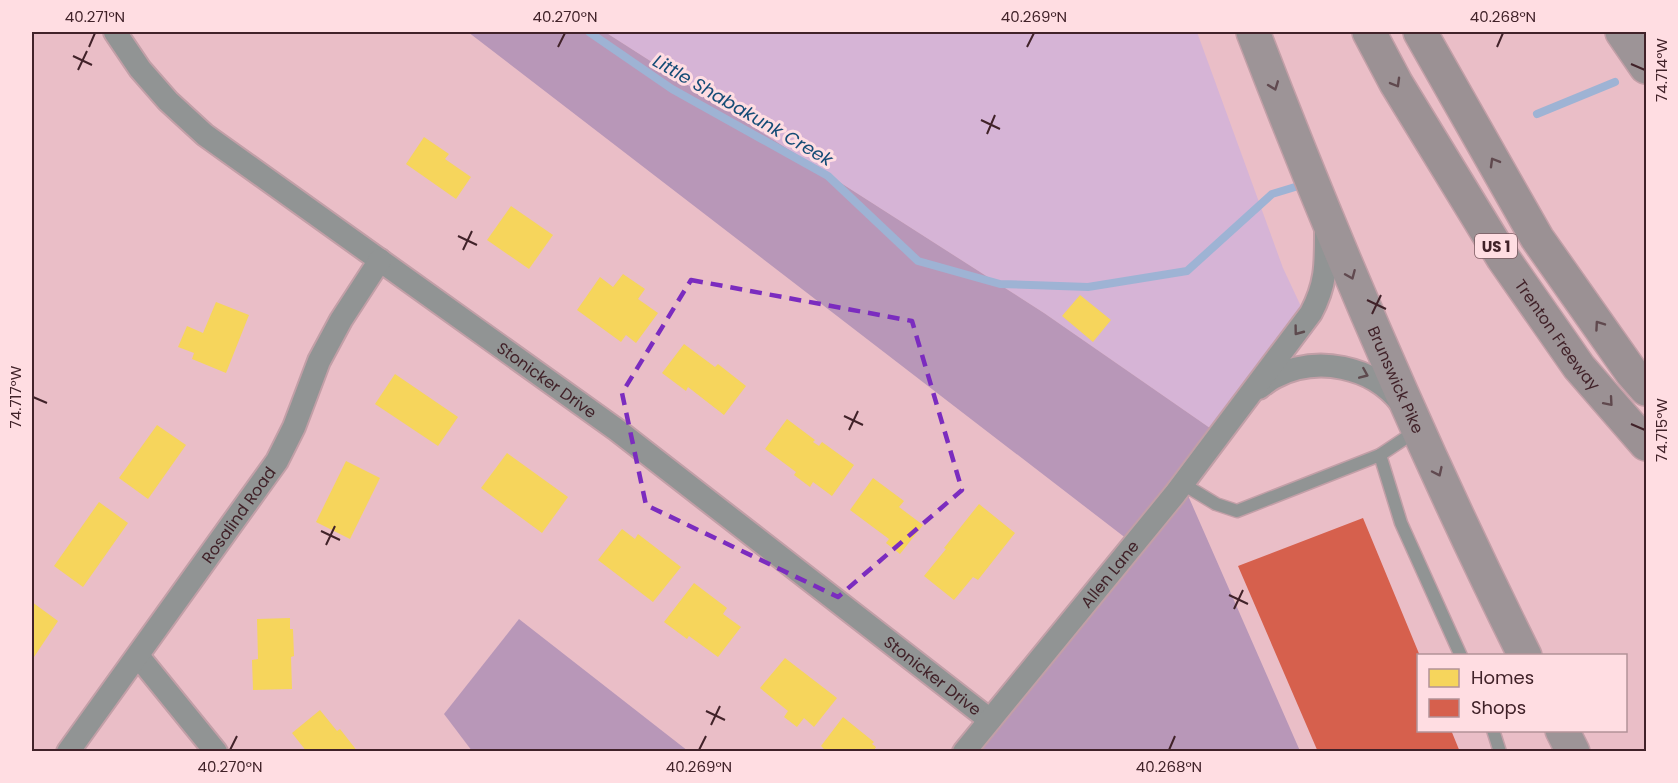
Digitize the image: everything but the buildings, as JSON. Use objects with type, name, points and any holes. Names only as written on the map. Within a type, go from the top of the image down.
[{"type":"highway","name":"Trenton Freeway","points":[[1369,32],[1396,83],[1503,258],[1579,367],[1647,444]]},
{"type":"highway","name":"US 1","points":[[1420,32],[1537,238],[1632,373],[1647,389]]},
{"type":"main road","name":"Brunswick Pike","points":[[1253,32],[1299,152],[1415,422],[1524,654]]},
{"type":"main road","points":[[1622,32],[1647,67]]},
{"type":"main road","points":[[1563,732],[1573,752]]},
{"type":"street","name":"Stonicker Drive","points":[[115,32],[140,69],[161,93],[205,135],[617,430],[990,720]]},
{"type":"street","name":"Allen Lane","points":[[964,752],[1183,484],[1311,313],[1320,296],[1326,267],[1323,209]]},
{"type":"street","name":"Rosalind Road","points":[[68,752],[277,461],[294,427],[319,361],[341,320],[380,260]]},
{"type":"street","name":"Allen Lane","points":[[1251,394],[1274,377],[1300,368],[1325,365],[1352,369],[1373,378],[1394,393],[1415,422]]},
{"type":"street","points":[[138,656],[216,752]]},
{"type":"lane","points":[[1183,484],[1216,504],[1237,511],[1380,455],[1415,422]]},
{"type":"lane","points":[[1380,455],[1401,523],[1460,654]]},
{"type":"lane","points":[[1494,732],[1500,752]]},
{"type":"highlighted area","points":[[691,280],[912,321],[962,490],[838,597],[646,505],[622,393]]},
{"type":"shaded area","points":[[468,32],[605,32],[1044,313],[1220,435],[1183,484],[1300,751],[975,751],[1140,549]]},
{"type":"shaded area","points":[[605,32],[1197,32],[1283,268],[1313,332],[1278,376],[1220,435],[1044,313]]},
{"type":"shaded area","points":[[519,619],[688,751],[472,751],[444,714]]},
{"type":"waterway","name":"Little Shabakunk Creek","points":[[589,32],[672,89],[828,176],[918,261],[1000,284],[1088,287],[1187,271],[1272,194],[1305,184]]},
{"type":"waterway","name":"Little Shabakunk Creek","points":[[1537,114],[1615,82]]}]
